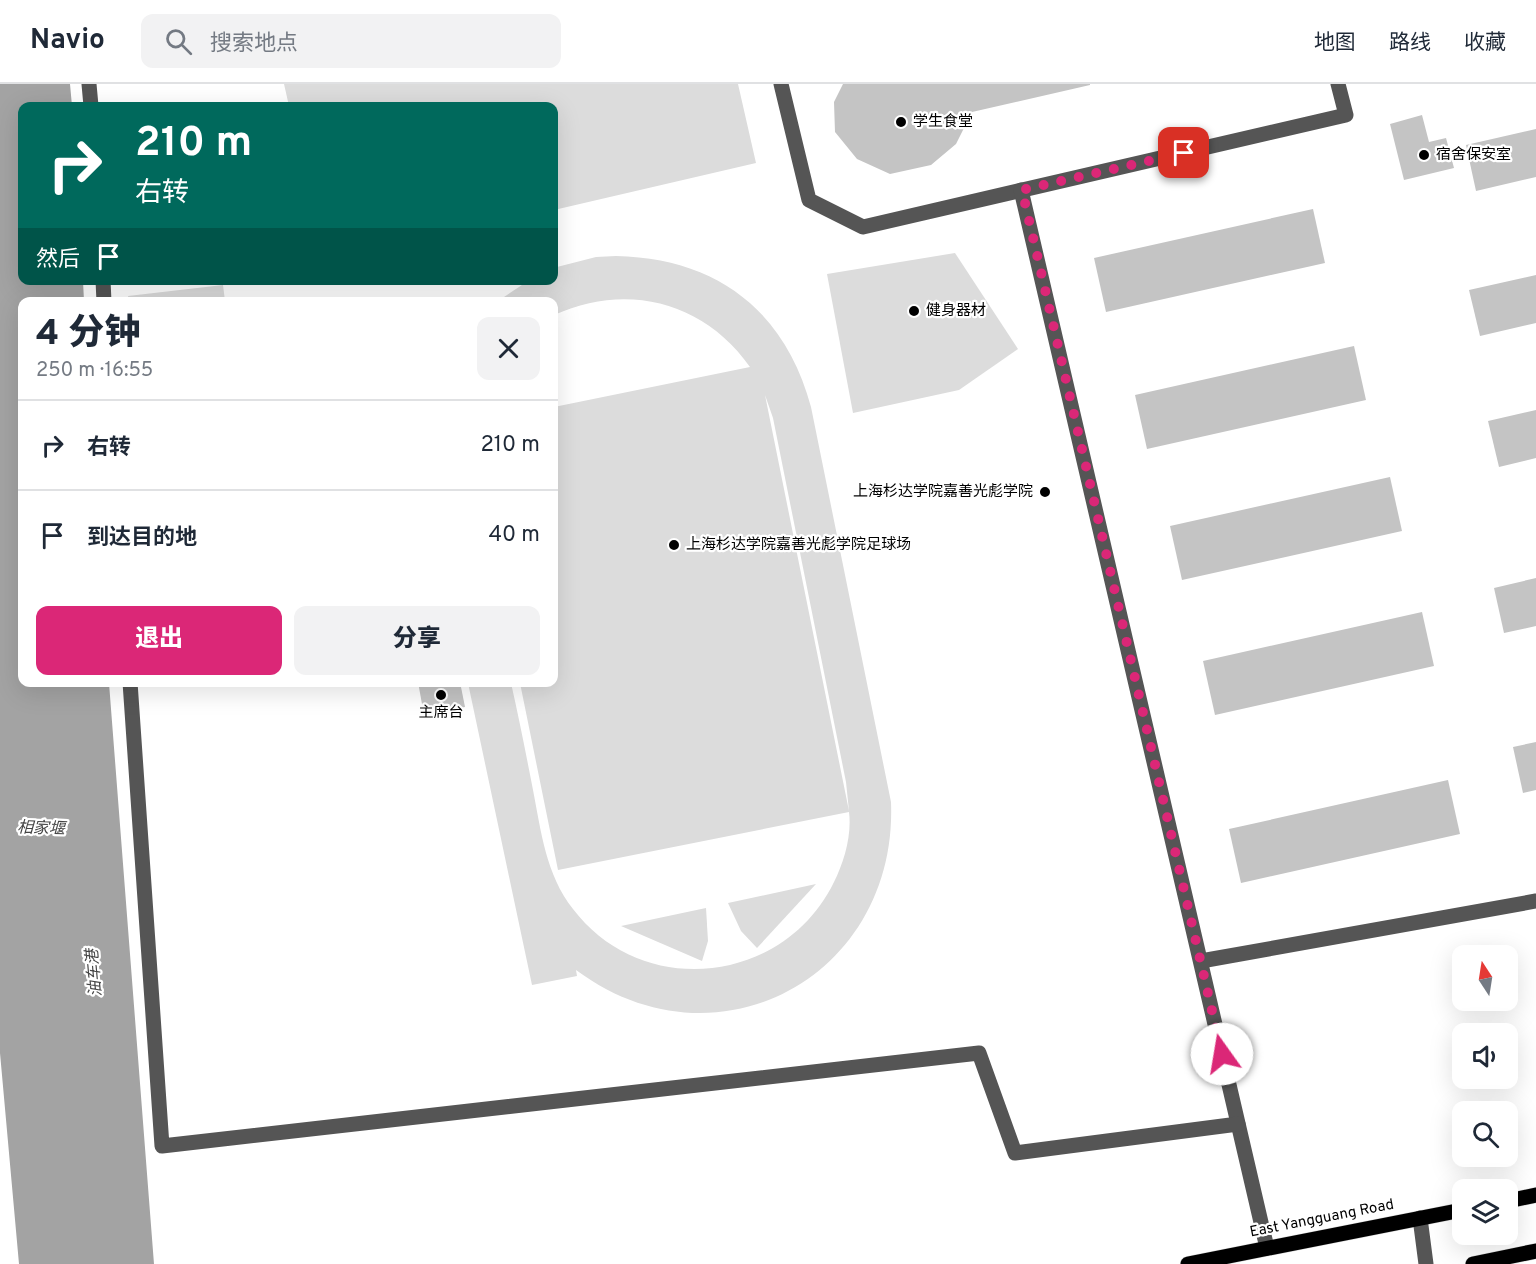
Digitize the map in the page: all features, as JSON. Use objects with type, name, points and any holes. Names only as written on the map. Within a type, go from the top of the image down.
[{"type":"main road","points":[[1518,1199],[1536,1195]]},
{"type":"main road","name":"East Yangguang Road","points":[[1188,1264],[1452,1212]]},
{"type":"main road","points":[[1473,1264],[1536,1251]]},
{"type":"street","points":[[89,84],[91,102]]},
{"type":"street","points":[[781,84],[809,200],[863,227],[1346,115],[1338,84]]},
{"type":"street","points":[[1022,190],[1267,1248]]},
{"type":"street","points":[[130,687],[162,1146],[980,1053],[1015,1153],[1238,1124]]},
{"type":"street","points":[[1200,961],[1536,901]]},
{"type":"street","points":[[1420,1218],[1426,1264]]},
{"type":"shaded area","points":[[284,84],[738,84],[756,163],[558,209],[558,102],[288,102]]},
{"type":"shaded area","name":"健身器材","points":[[955,253],[1018,349],[959,390],[853,413],[827,274]]},
{"type":"shaded area","name":"上海杉达学院嘉善光彪学院足球场","points":[[616,256],[652,259],[685,267],[715,279],[741,296],[764,317],[784,343],[799,373],[811,407],[891,802],[885,863],[865,916],[832,959],[789,991],[739,1009],[686,1013],[630,1000],[576,970],[577,976],[532,985],[469,687],[512,687],[542,837],[556,882],[573,909],[602,938],[636,958],[673,968],[711,968],[748,960],[782,942],[811,916],[834,882],[846,848],[850,821],[849,812],[558,870],[521,687],[558,687],[558,406],[750,367],[731,344],[710,326],[687,313],[662,304],[636,300],[609,300],[581,305],[558,314],[558,297],[504,297],[522,285],[558,285],[558,267],[596,257]],"holes":[[[765,395],[773,418],[846,782],[849,811]]]},
{"type":"shaded area","points":[[223,285],[224,297],[128,297]]},
{"type":"shaded area","points":[[816,884],[757,948],[741,931],[728,903]]},
{"type":"shaded area","points":[[706,908],[708,941],[702,961],[621,926]]},
{"type":"water","points":[[0,84],[70,84],[72,102],[18,102],[18,285],[83,285],[84,297],[18,297],[18,687],[109,687],[154,1264],[19,1264],[0,1053]]},
{"type":"building","name":"学生食堂","points":[[843,84],[1090,85],[972,112],[956,144],[931,165],[890,174],[857,159],[835,132],[834,102]]},
{"type":"building","name":"宿舍保安室","points":[[1422,115],[1429,142],[1446,138],[1454,168],[1404,180],[1390,124]]},
{"type":"building","points":[[1536,129],[1536,177],[1476,191],[1466,145]]},
{"type":"building","points":[[1313,209],[1325,263],[1106,312],[1094,258]]},
{"type":"building","points":[[1536,275],[1536,323],[1480,336],[1469,290]]},
{"type":"building","points":[[1354,346],[1366,400],[1147,449],[1135,395]]},
{"type":"building","points":[[1536,410],[1536,458],[1499,467],[1488,421]]},
{"type":"building","points":[[1390,477],[1402,531],[1182,580],[1170,526]]},
{"type":"building","points":[[1536,578],[1536,626],[1504,633],[1494,588]]},
{"type":"building","points":[[1422,612],[1434,666],[1215,715],[1203,661]]},
{"type":"building","name":"主席台","points":[[419,687],[461,687],[465,707],[424,715]]},
{"type":"building","points":[[1536,742],[1536,790],[1523,793],[1513,747]]},
{"type":"building","points":[[1448,780],[1460,834],[1241,883],[1229,829]]},
{"type":"place","name":"学生食堂","points":[[901,122]]},
{"type":"place","name":"宿舍保安室","points":[[1424,155]]},
{"type":"place","name":"健身器材","points":[[914,311]]},
{"type":"place","name":"上海杉达学院嘉善光彪学院","points":[[1045,492]]},
{"type":"place","name":"上海杉达学院嘉善光彪学院足球场","points":[[674,545]]},
{"type":"place","name":"主席台","points":[[441,695]]},
{"type":"route","points":[[1184,153],[1022,190],[1222,1054]]},
{"type":"water label","name":"相家堰","points":[[41,829]]},
{"type":"water label","name":"油车港","points":[[95,973]]}]
